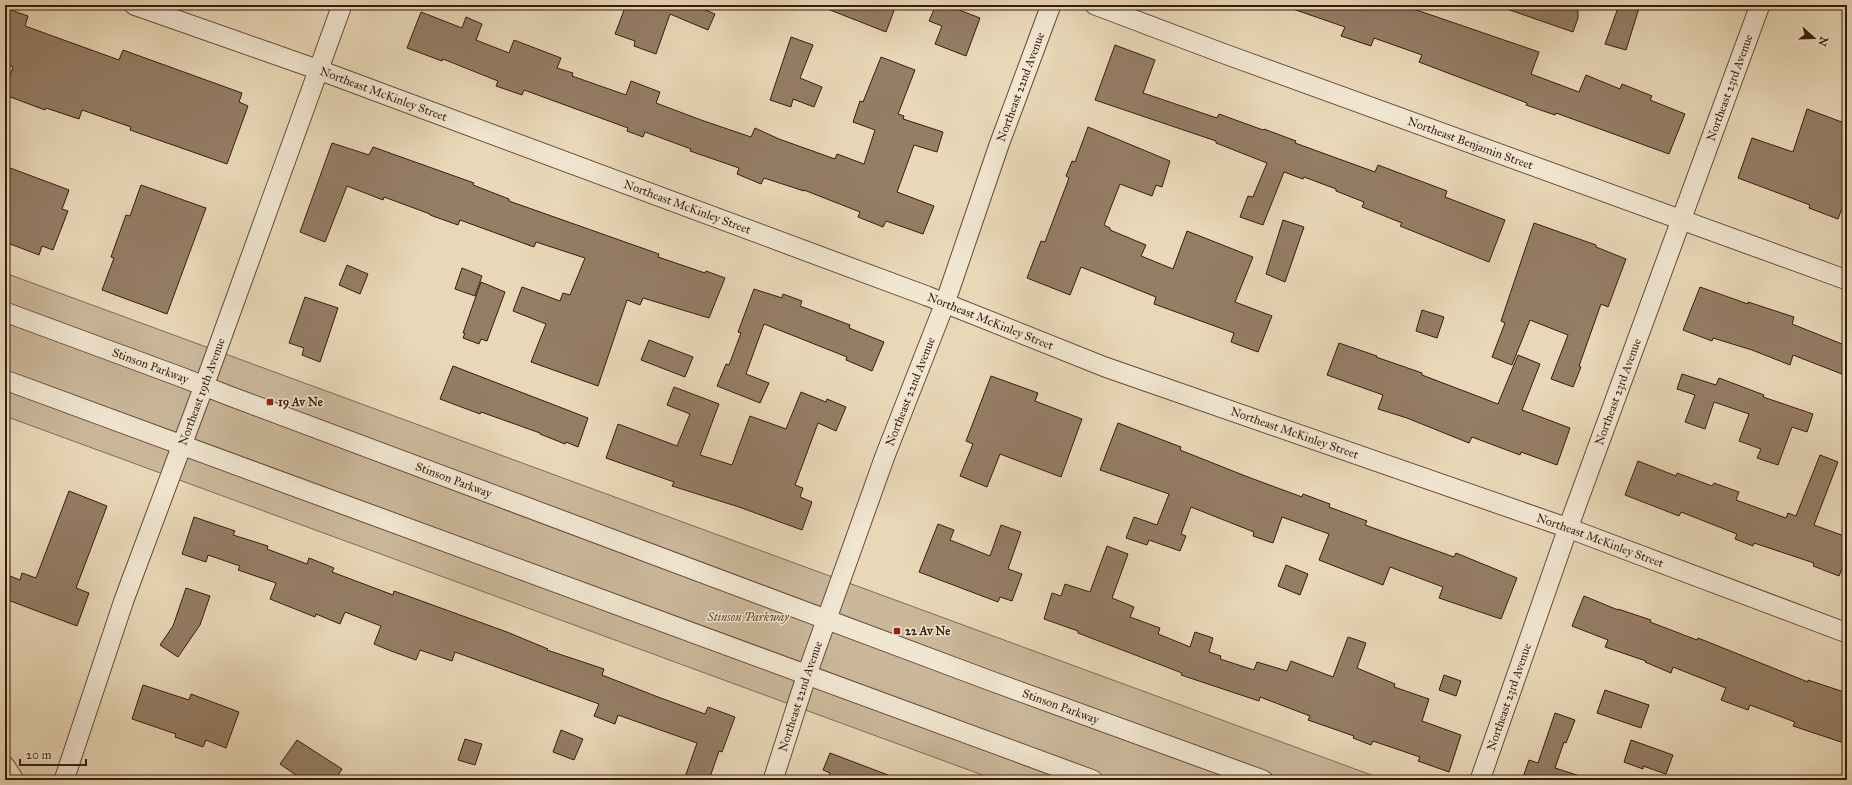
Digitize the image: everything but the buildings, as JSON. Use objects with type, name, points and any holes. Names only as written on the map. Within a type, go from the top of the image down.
[{"type":"street","name":"Northeast McKinley Street","points":[[134,5],[319,70],[945,303],[1105,367],[1568,528],[1847,633]]},
{"type":"street","name":"Northeast 19th Avenue","points":[[66,779],[124,600],[204,386],[342,5]]},
{"type":"street","name":"Northeast 22nd Avenue","points":[[773,780],[807,674],[885,456],[945,303],[999,145],[1051,5]]},
{"type":"street","name":"Northeast Benjamin Street","points":[[1095,5],[1229,56],[1847,280]]},
{"type":"street","name":"Northeast 23rd Avenue","points":[[1480,780],[1568,528],[1760,5]]},
{"type":"street","name":"Stinson Parkway","points":[[5,312],[1263,780]]},
{"type":"street","points":[[5,380],[1093,780]]},
{"type":"street","points":[[5,766],[14,780]]},
{"type":"green space","name":"Stinson Parkway","points":[[5,273],[1385,780],[996,780],[5,416]]},
{"type":"place","name":"19 Av Ne","points":[[270,402]]},
{"type":"place","name":"22 Av Ne","points":[[897,631]]}]
